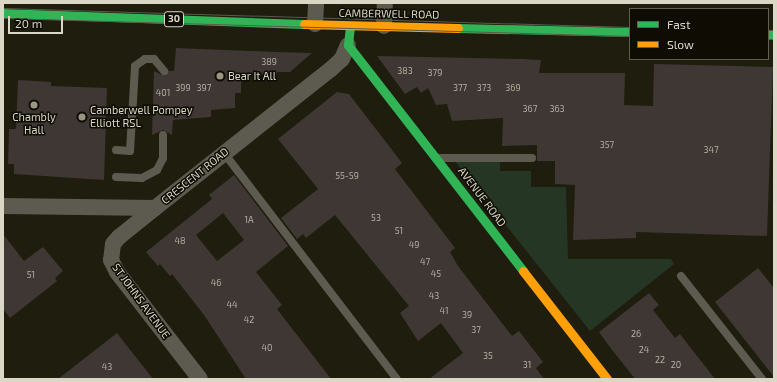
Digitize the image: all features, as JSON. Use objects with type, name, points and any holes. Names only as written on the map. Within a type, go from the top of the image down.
[{"type":"main road","points":[[20,3],[32,14]]},
{"type":"main road","name":"CAMBERWELL ROAD","points":[[3,13],[350,26],[629,32]]},
{"type":"main road","points":[[348,45],[350,26]]},
{"type":"main road","name":"AVENUE ROAD","points":[[348,45],[438,158],[607,379]]},
{"type":"street","points":[[316,3],[316,24]]},
{"type":"street","points":[[384,26],[385,3]]},
{"type":"street","name":"CRESCENT ROAD","points":[[3,206],[155,208],[335,66],[348,45]]},
{"type":"street","name":"ST JOHNS AVENUE","points":[[155,208],[119,237],[113,244],[111,260],[117,272],[200,379]]},
{"type":"lane","points":[[116,150],[130,151],[135,66],[146,59],[154,59],[164,71]]},
{"type":"lane","points":[[116,177],[142,178],[157,170],[163,158],[163,135]]},
{"type":"lane","points":[[224,153],[397,379]]},
{"type":"lane","points":[[438,158],[532,158]]},
{"type":"lane","points":[[681,276],[762,379]]},
{"type":"green space","points":[[451,156],[500,156],[500,171],[531,171],[531,187],[566,187],[568,259],[671,259],[674,264],[590,331]]},
{"type":"building","points":[[176,48],[312,53],[290,72],[277,72],[276,75],[241,74],[241,93],[235,93],[235,108],[211,110],[211,117],[173,120],[172,135],[163,130],[152,135],[154,71],[165,76],[169,71],[174,71]]},
{"type":"building","points":[[377,56],[541,60],[539,73],[625,73],[624,105],[653,106],[654,64],[773,67],[767,236],[636,232],[636,238],[573,240],[575,185],[555,184],[555,161],[537,161],[537,145],[502,146],[503,118],[452,121],[447,104],[436,105],[428,88],[421,93],[417,87],[405,94]]},
{"type":"building","points":[[18,80],[51,82],[51,86],[107,88],[104,180],[14,174],[14,164],[8,164],[9,129],[16,129]]},
{"type":"building","points":[[337,92],[349,94],[402,163],[395,169],[455,248],[450,252],[458,266],[512,336],[519,331],[543,362],[536,368],[544,379],[429,379],[463,353],[441,323],[418,341],[400,313],[409,306],[335,215],[306,238],[303,234],[297,239],[281,218],[318,189],[278,139]]},
{"type":"building","points":[[234,175],[288,246],[256,272],[282,305],[277,309],[331,379],[246,379],[204,315],[172,274],[170,276],[160,264],[158,266],[146,252],[212,199],[209,195]],"holes":[[[223,213],[244,240],[217,261],[196,235]]]},
{"type":"building","points":[[3,234],[24,261],[43,247],[63,271],[55,278],[57,281],[10,318],[3,309]]},
{"type":"building","points":[[758,268],[774,288],[774,377],[715,302]]},
{"type":"building","points":[[649,293],[659,305],[653,310],[675,338],[680,334],[715,379],[635,379],[609,346],[599,332]]},
{"type":"building","points":[[117,333],[153,379],[58,379]]},
{"type":"tram line","points":[[3,8],[629,27]]},
{"type":"tram line","points":[[3,18],[629,36]]},
{"type":"tram line","points":[[769,30],[774,30]]},
{"type":"tram line","points":[[769,39],[774,39]]},
{"type":"traffic: fast","points":[[3,13],[304,24]]},
{"type":"traffic: fast","points":[[350,26],[348,45],[523,271]]},
{"type":"traffic: fast","points":[[458,28],[629,32]]},
{"type":"traffic: fast","points":[[769,34],[774,34]]},
{"type":"traffic: slow","points":[[304,24],[458,28]]},
{"type":"traffic: slow","points":[[523,271],[607,379]]},
{"type":"place","name":"Bear It All","points":[[220,76]]},
{"type":"place","name":"Chambly Hall","points":[[34,105]]},
{"type":"place","name":"Camberwell Pompey Elliott RSL","points":[[82,117]]}]
